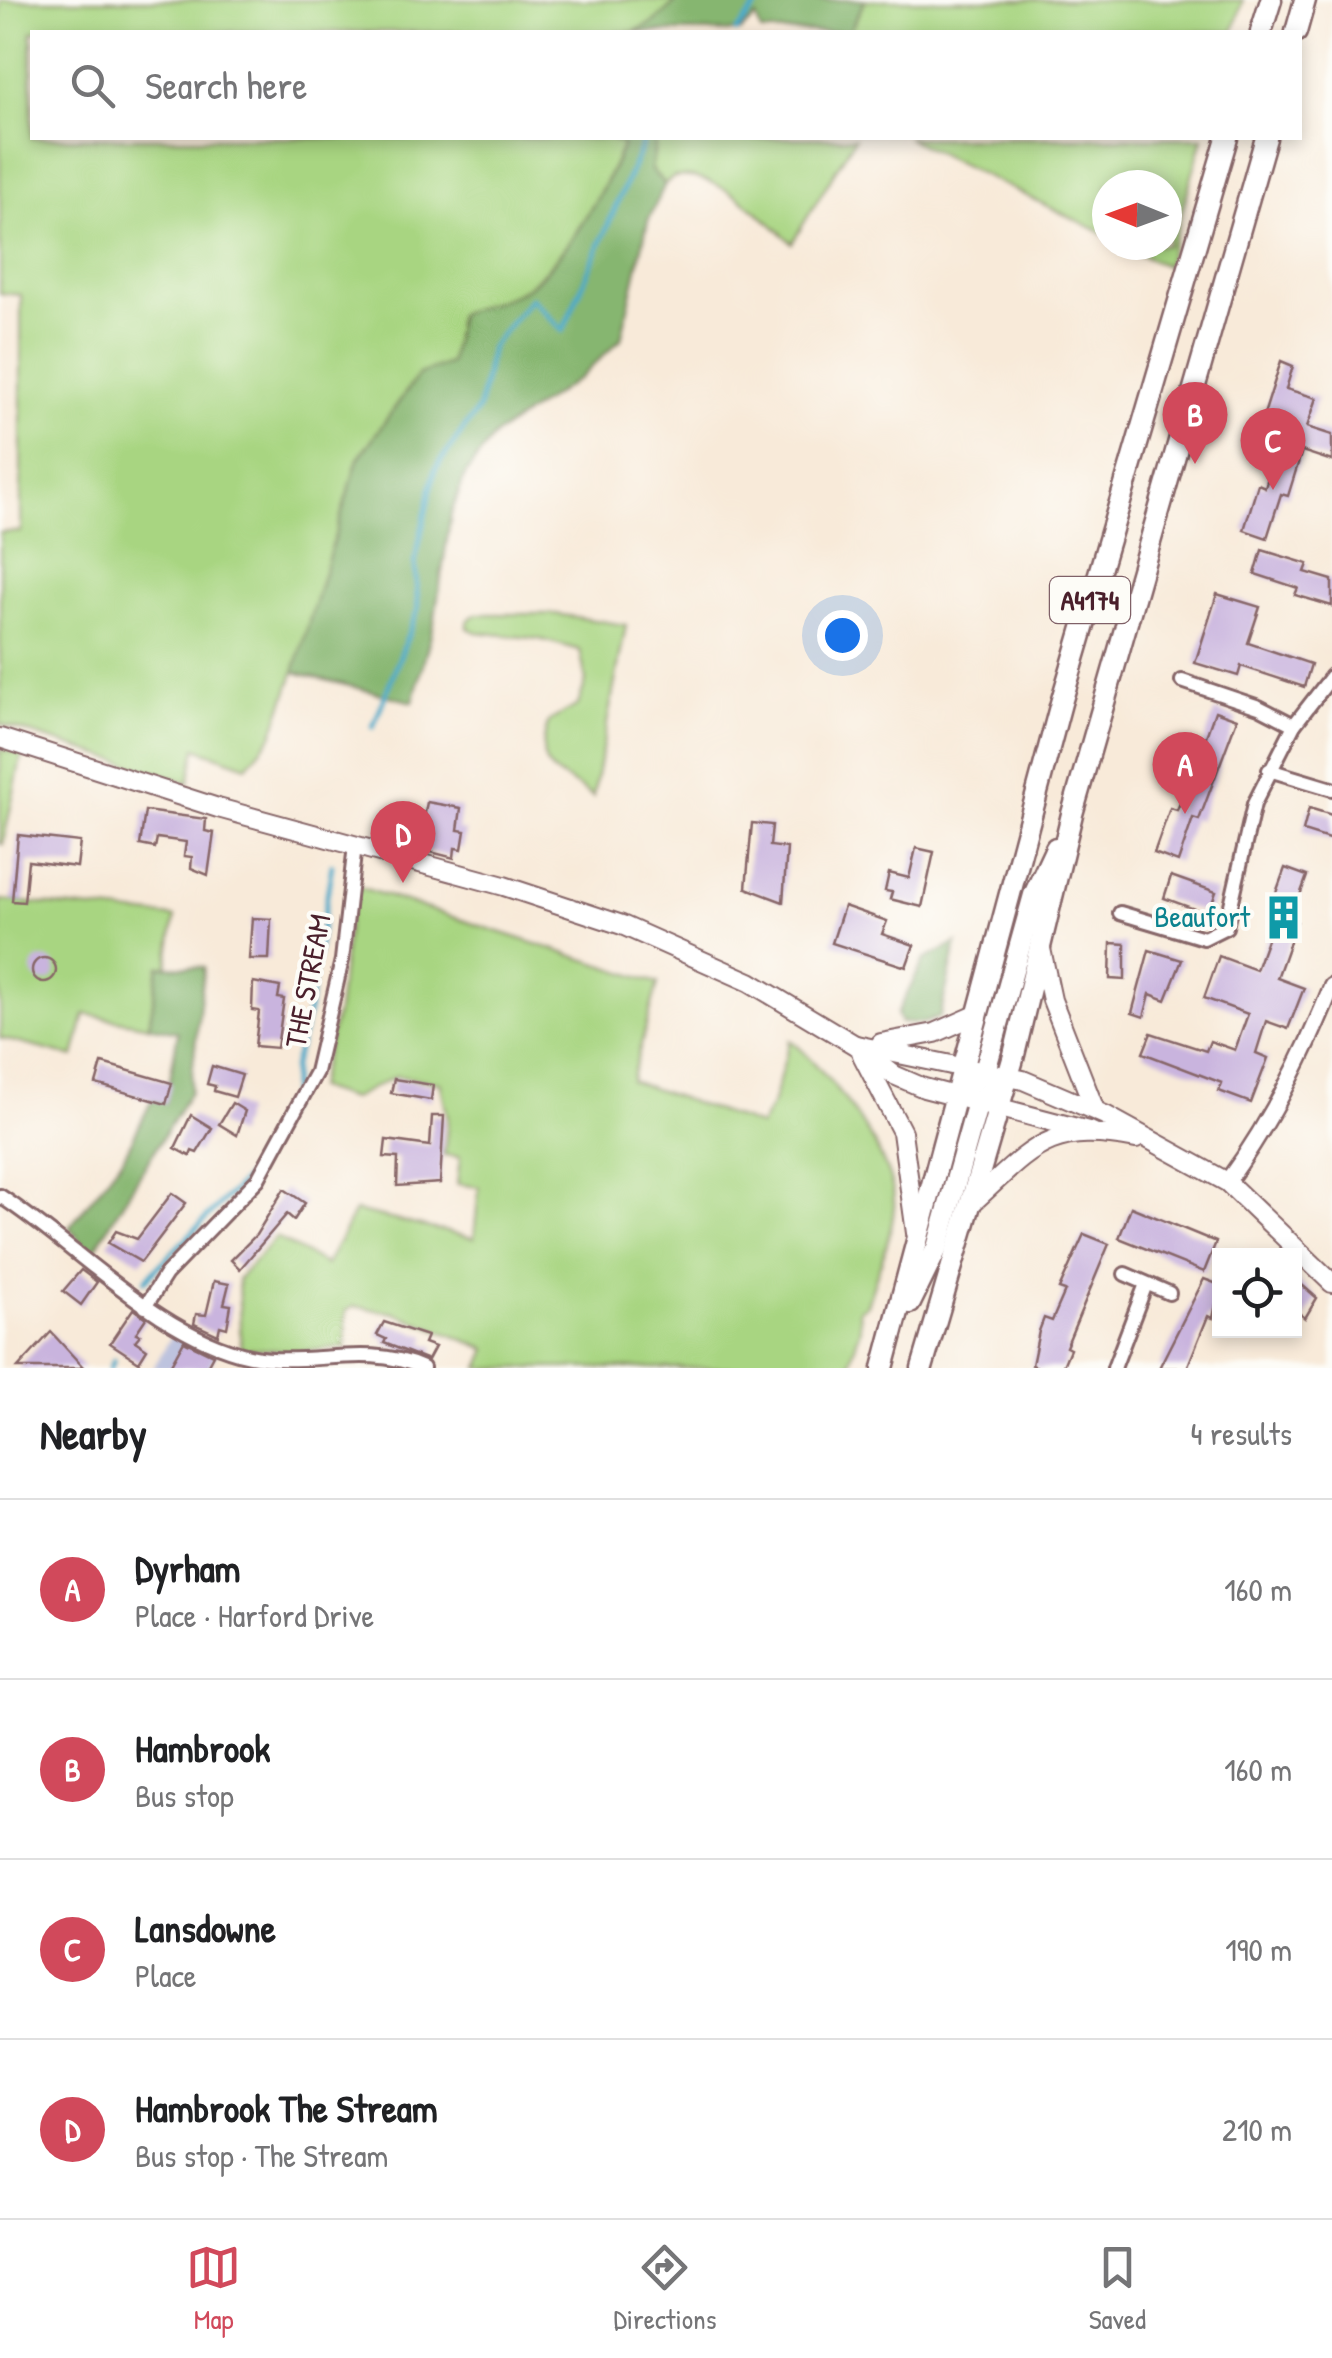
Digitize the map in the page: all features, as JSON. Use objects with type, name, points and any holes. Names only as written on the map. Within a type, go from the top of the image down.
[{"type":"highway","points":[[1262,30],[1271,0]]},
{"type":"highway","points":[[1297,30],[1306,0]]},
{"type":"highway","name":"A4174","points":[[883,1368],[1096,578],[1227,140]]},
{"type":"highway","name":"A4174","points":[[922,1368],[1000,1107],[1072,814],[1265,140]]},
{"type":"highway","name":"A4174","points":[[985,1071],[1034,894],[1072,814]]},
{"type":"highway","points":[[955,1096],[985,1071]]},
{"type":"highway","points":[[890,1344],[937,1248],[978,1102],[1008,1077]]},
{"type":"main road","points":[[0,738],[218,808],[504,886],[622,925],[716,963],[855,1045],[894,1075],[955,1096],[1092,1132],[1144,1140]]},
{"type":"main road","points":[[1041,949],[1052,1000],[1095,1110]]},
{"type":"main road","points":[[855,1045],[925,1036],[976,1015]]},
{"type":"main road","points":[[855,1045],[1008,1077],[1095,1110],[1227,1182],[1332,1283]]},
{"type":"main road","points":[[855,1045],[902,1132],[911,1174],[916,1243]]},
{"type":"main road","points":[[972,1204],[1050,1139],[1092,1132]]},
{"type":"street","points":[[1120,912],[1204,938],[1226,927],[1243,841],[1269,770],[1294,725],[1332,676]]},
{"type":"street","points":[[1182,680],[1259,706],[1294,725]]},
{"type":"street","points":[[1269,770],[1332,789]]},
{"type":"street","name":"THE STREAM","points":[[145,1307],[166,1274],[258,1179],[316,1072],[342,960],[355,845]]},
{"type":"street","points":[[1227,1182],[1261,1136],[1332,986]]},
{"type":"street","points":[[0,1196],[34,1218],[145,1307],[247,1356],[277,1360],[383,1354],[424,1368]]},
{"type":"street","points":[[1125,1274],[1169,1292]]},
{"type":"street","points":[[1114,1368],[1146,1284]]},
{"type":"shaded area","points":[[176,1328],[217,1353],[209,1368],[153,1368]]},
{"type":"green space","points":[[0,0],[678,0],[653,23],[637,30],[30,30],[30,140],[614,140],[623,144],[596,200],[560,254],[524,289],[459,314],[450,363],[419,374],[358,459],[307,636],[272,736],[247,766],[196,748],[189,783],[0,724],[0,532],[21,532],[21,295],[0,293]]},
{"type":"green space","points":[[678,0],[865,0],[850,30],[760,30],[756,17],[742,30],[637,30],[653,23]]},
{"type":"green space","points":[[865,0],[1243,0],[1234,30],[850,30]]},
{"type":"green space","points":[[613,140],[656,141],[651,170],[665,184],[648,221],[621,339],[581,377],[495,435],[466,473],[451,514],[434,623],[413,702],[294,672],[358,459],[419,374],[450,363],[459,314],[524,289],[560,255],[596,200],[623,145]]},
{"type":"green space","points":[[854,140],[792,243],[738,197],[707,181],[674,177],[665,184],[651,170],[656,142]]},
{"type":"green space","points":[[911,140],[1202,140],[1182,211],[1182,170],[1092,170],[1092,228]]},
{"type":"green space","points":[[476,614],[556,614],[626,625],[593,797],[551,769],[543,752],[549,721],[578,705],[586,681],[580,650],[539,639],[476,632],[468,628],[468,620]]},
{"type":"green space","points":[[0,749],[22,754],[3,844],[0,844]]},
{"type":"green space","points":[[353,885],[658,983],[631,1081],[760,1126],[773,1102],[790,1040],[797,1045],[860,1120],[885,1166],[892,1188],[890,1232],[867,1305],[859,1310],[860,1329],[849,1368],[479,1368],[487,1349],[395,1313],[354,1306],[346,1311],[346,1347],[305,1351],[241,1348],[238,1279],[276,1237],[326,1265],[355,1211],[474,1238],[479,1187],[457,1184],[460,1157],[444,1155],[448,1118],[440,1082],[396,1076],[351,1099],[317,1088],[337,1011]]},
{"type":"green space","points":[[0,900],[175,917],[167,967],[159,966],[149,1026],[85,1014],[74,1057],[0,1038]]},
{"type":"green space","points":[[957,943],[940,1017],[924,1023],[901,1023],[897,1014],[924,960]]},
{"type":"green space","points":[[159,966],[204,967],[190,1092],[92,1254],[69,1228],[123,1158],[152,1100],[166,1103],[178,1032],[149,1026]]},
{"type":"building","points":[[1281,361],[1293,366],[1286,389],[1317,398],[1307,427],[1332,435],[1332,461],[1302,451],[1288,496],[1281,494],[1267,538],[1244,530],[1258,484],[1265,487],[1283,431],[1261,424]]},
{"type":"building","points":[[1262,550],[1308,564],[1305,572],[1332,580],[1332,606],[1295,595],[1298,588],[1255,574]]},
{"type":"building","points":[[1217,594],[1260,607],[1248,643],[1311,664],[1304,687],[1241,666],[1238,676],[1195,663]]},
{"type":"building","points":[[1215,711],[1237,719],[1199,820],[1193,818],[1178,862],[1154,853],[1170,808],[1177,810]]},
{"type":"building","points":[[427,802],[461,808],[458,830],[465,831],[462,849],[455,848],[454,858],[384,840],[386,826],[416,829],[417,823],[423,824]]},
{"type":"building","name":"Beaufort","points":[[1309,808],[1332,815],[1332,840],[1303,831]]},
{"type":"building","points":[[145,811],[206,819],[205,831],[214,833],[208,875],[191,868],[192,857],[184,856],[186,842],[157,838],[155,848],[140,845]]},
{"type":"building","points":[[752,823],[772,825],[770,846],[787,848],[783,902],[746,888]]},
{"type":"building","points":[[18,835],[80,842],[77,867],[28,861],[24,902],[12,901]]},
{"type":"building","points":[[916,848],[934,852],[922,907],[890,899],[892,892],[885,891],[889,873],[909,878]]},
{"type":"building","points":[[1285,868],[1307,876],[1291,920],[1297,922],[1277,978],[1304,988],[1288,1029],[1266,1021],[1256,1053],[1268,1058],[1251,1103],[1219,1091],[1222,1083],[1143,1053],[1151,1033],[1206,1051],[1210,1041],[1235,1050],[1248,1014],[1204,998],[1219,956],[1256,970],[1276,914],[1269,912]]},
{"type":"building","points":[[1171,876],[1216,892],[1208,914],[1164,898]]},
{"type":"building","points":[[844,906],[887,921],[882,934],[914,945],[906,967],[832,943]]},
{"type":"building","points":[[252,918],[271,919],[269,959],[249,959]]},
{"type":"building","points":[[1111,943],[1125,944],[1125,980],[1110,979]]},
{"type":"building","points":[[1149,950],[1182,960],[1166,1000],[1150,994],[1144,1017],[1132,1013]]},
{"type":"building","points":[[44,958],[53,961],[53,979],[44,982],[35,979],[32,970],[35,961]]},
{"type":"building","points":[[253,982],[280,987],[278,998],[284,999],[277,1048],[255,1046],[259,1011],[252,1010]]},
{"type":"building","points":[[102,1063],[172,1083],[166,1104],[96,1084]]},
{"type":"building","points":[[212,1066],[242,1075],[235,1097],[214,1091],[215,1086],[207,1084]]},
{"type":"building","points":[[394,1079],[433,1085],[431,1100],[391,1093]]},
{"type":"building","points":[[232,1103],[245,1111],[237,1135],[219,1124]]},
{"type":"building","points":[[191,1115],[212,1128],[197,1153],[192,1151],[190,1156],[175,1148]]},
{"type":"building","points":[[432,1116],[444,1116],[440,1183],[397,1186],[398,1158],[384,1157],[386,1140],[430,1146]]},
{"type":"building","points":[[284,1189],[305,1203],[294,1220],[287,1214],[240,1269],[231,1260],[256,1235]]},
{"type":"building","points":[[172,1193],[186,1203],[141,1262],[108,1243],[116,1231],[137,1239]]},
{"type":"building","points":[[1131,1207],[1216,1242],[1204,1272],[1119,1238]]},
{"type":"building","points":[[1084,1234],[1109,1244],[1066,1347],[1070,1349],[1062,1368],[1039,1368],[1032,1365],[1039,1331],[1044,1318],[1052,1321],[1065,1291],[1059,1289]]},
{"type":"building","points":[[81,1270],[97,1282],[81,1305],[63,1291]]},
{"type":"building","points":[[1204,1279],[1212,1282],[1212,1318],[1208,1316],[1187,1368],[1159,1368]]},
{"type":"building","points":[[214,1281],[229,1284],[224,1304],[231,1305],[227,1328],[220,1326],[218,1335],[194,1324],[196,1314],[206,1315]]},
{"type":"building","points":[[1302,1285],[1317,1298],[1305,1318],[1302,1316]]},
{"type":"building","points":[[133,1309],[146,1318],[136,1333],[140,1335],[135,1341],[147,1349],[139,1362],[110,1343]]},
{"type":"building","points":[[384,1322],[427,1336],[424,1343],[435,1347],[428,1360],[384,1343],[386,1339],[377,1335]]},
{"type":"building","points":[[51,1332],[84,1368],[18,1368]]},
{"type":"building","points":[[184,1341],[213,1355],[206,1368],[169,1368]]},
{"type":"waterway","points":[[738,30],[762,0]]},
{"type":"waterway","points":[[373,727],[418,609],[415,562],[435,469],[479,408],[491,347],[531,298],[563,331],[641,140]]},
{"type":"waterway","points":[[145,1280],[251,1173],[291,1098],[293,1068],[307,1017],[332,865]]},
{"type":"waterway","points":[[110,1368],[114,1360]]},
{"type":"place","name":"Hambrook","points":[[1195,464]]},
{"type":"place","name":"Lansdowne","points":[[1273,490]]},
{"type":"place","name":"Dyrham","points":[[1185,814]]},
{"type":"place","name":"Hambrook The Stream","points":[[403,883]]},
{"type":"place","name":"Beaufort","points":[[1283,917]]}]
